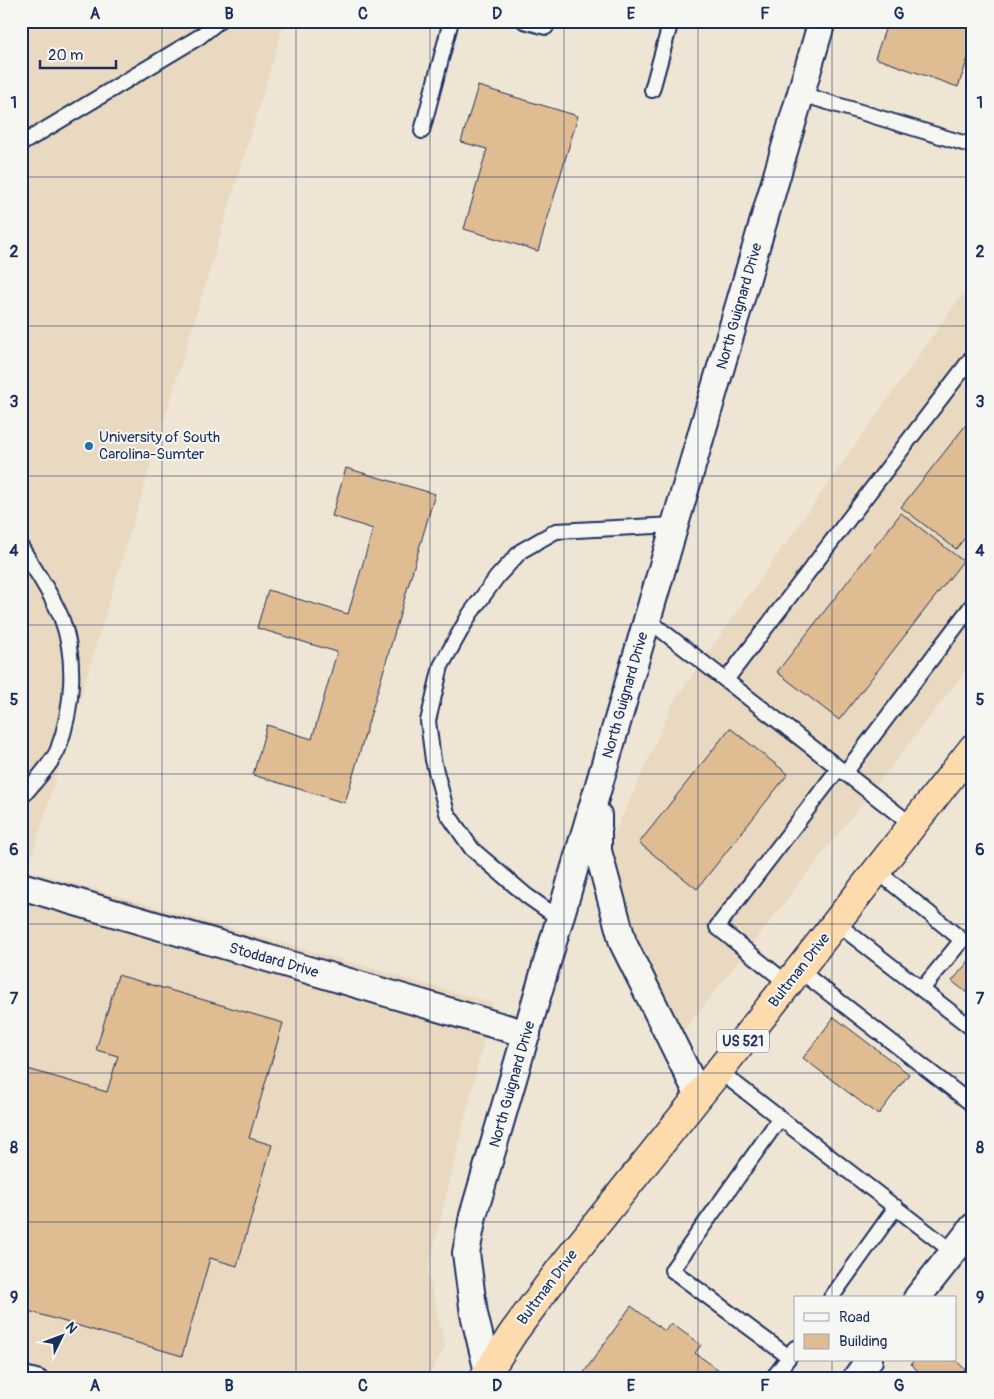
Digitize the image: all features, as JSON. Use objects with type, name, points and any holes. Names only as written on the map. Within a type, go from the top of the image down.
[{"type":"highway","name":"Bultman Drive","points":[[513,1333],[559,1271],[794,977],[876,871],[969,759]]},
{"type":"highway","name":"North Guignard Drive","points":[[486,1375],[513,1333]]},
{"type":"street","name":"North Guignard Drive","points":[[486,1375],[474,1314],[466,1253],[473,1216],[822,21]]},
{"type":"street","points":[[598,789],[598,851],[623,943],[699,1096]]},
{"type":"street","name":"Stoddard Drive","points":[[21,886],[527,1034]]},
{"type":"street","points":[[920,1296],[973,1226]]},
{"type":"street","points":[[856,1378],[868,1362]]},
{"type":"lane","points":[[21,144],[199,37],[219,21]]},
{"type":"lane","points":[[422,131],[451,21]]},
{"type":"lane","points":[[524,21],[546,27],[548,21]]},
{"type":"lane","points":[[652,90],[672,21]]},
{"type":"lane","points":[[801,94],[973,146]]},
{"type":"lane","points":[[726,680],[973,356]]},
{"type":"lane","points":[[560,919],[527,896],[472,849],[447,813],[433,760],[428,721],[441,666],[470,614],[497,577],[521,551],[556,531],[675,525]]},
{"type":"lane","points":[[21,547],[62,618],[72,663],[69,711],[58,751],[21,798]]},
{"type":"lane","points":[[973,604],[717,926],[794,977],[973,1105]]},
{"type":"lane","points":[[647,619],[912,826]]},
{"type":"lane","points":[[876,871],[962,940],[922,989]]},
{"type":"lane","points":[[836,922],[973,1029]]},
{"type":"lane","points":[[719,1071],[953,1252]]},
{"type":"lane","points":[[773,1378],[792,1352],[672,1270],[780,1118]]},
{"type":"lane","points":[[832,1296],[896,1208]]},
{"type":"lane","points":[[21,1373],[40,1378]]},
{"type":"shaded area","name":"University of South Carolina-Sumter","points":[[21,21],[285,21],[28,870],[493,1003],[428,1271],[445,1347],[428,1378],[21,1378]]},
{"type":"shaded area","points":[[973,279],[973,662],[683,1032],[649,983],[625,920],[609,847],[674,701]]},
{"type":"building","points":[[888,21],[973,21],[973,44],[958,87],[875,58]]},
{"type":"building","points":[[478,86],[578,116],[538,251],[464,229],[487,149],[461,142]]},
{"type":"building","points":[[973,416],[973,528],[956,549],[901,507]]},
{"type":"building","points":[[346,468],[435,494],[345,803],[253,775],[267,725],[312,739],[337,652],[257,628],[268,590],[348,614],[373,529],[332,516]]},
{"type":"building","points":[[901,513],[963,561],[839,720],[777,672]]},
{"type":"building","points":[[730,728],[788,774],[697,889],[639,843]]},
{"type":"building","points":[[973,956],[973,998],[952,981]]},
{"type":"building","points":[[118,975],[283,1023],[249,1138],[272,1145],[237,1266],[210,1258],[182,1356],[21,1309],[21,1067],[107,1092],[118,1056],[96,1050]]},
{"type":"building","points":[[834,1017],[909,1074],[878,1115],[803,1058]]},
{"type":"building","points":[[631,1306],[665,1331],[671,1323],[701,1345],[695,1353],[719,1370],[713,1378],[580,1378]]},
{"type":"building","points":[[956,1361],[965,1369],[957,1378],[925,1378],[911,1364],[912,1362]]},
{"type":"place","name":"University of South Carolina-Sumter","points":[[89,446]]}]
